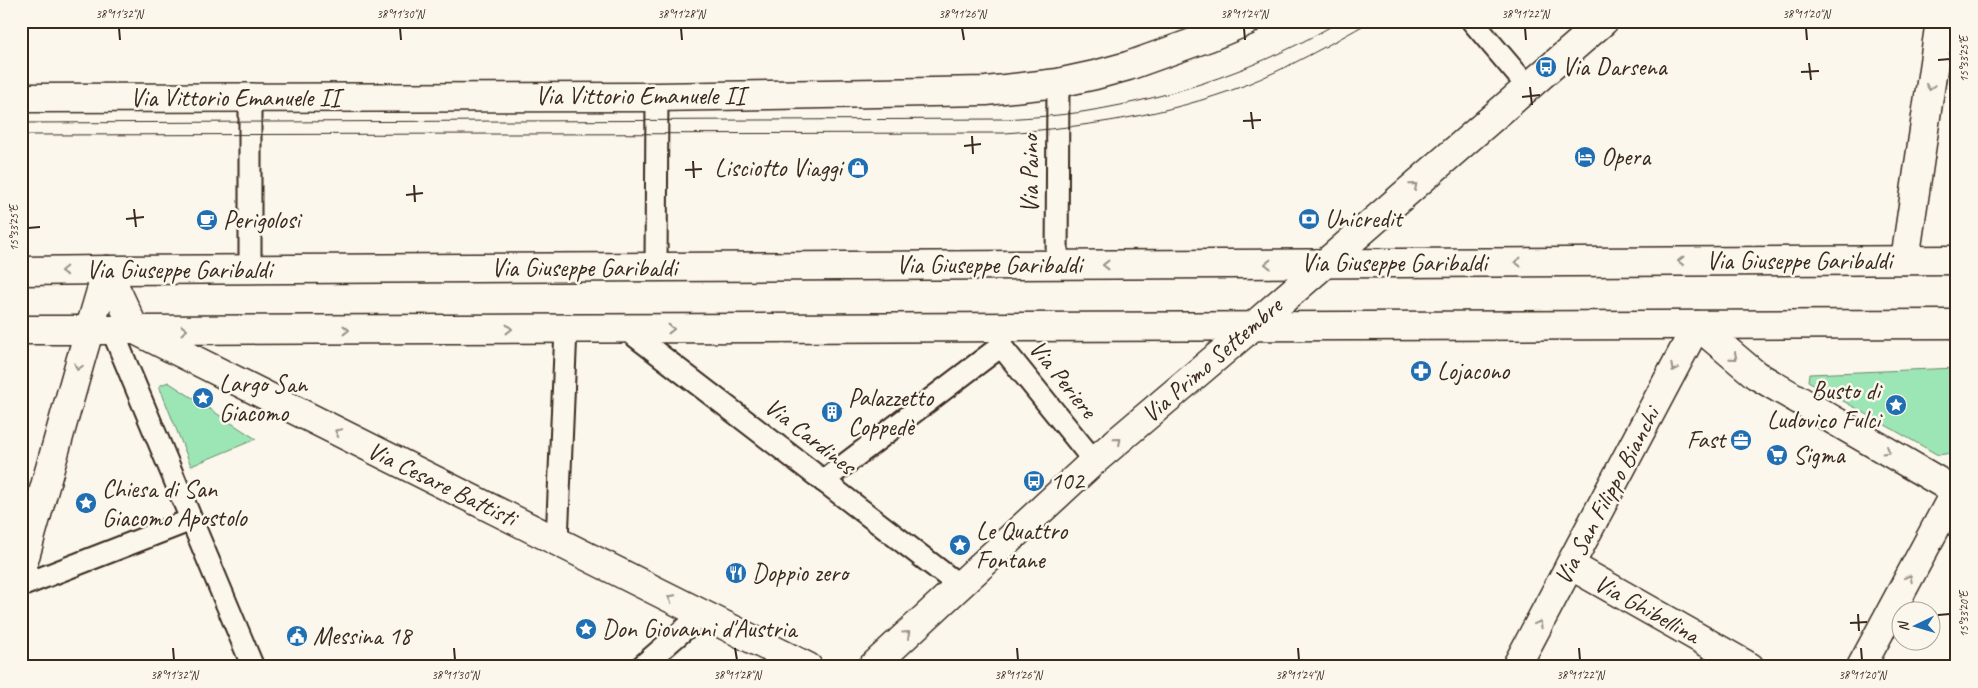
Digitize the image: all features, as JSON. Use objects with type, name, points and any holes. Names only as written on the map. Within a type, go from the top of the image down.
[{"type":"street","name":"Via Vittorio Emanuele II","points":[[21,98],[657,97],[986,91],[1058,83],[1128,66],[1209,37],[1247,21]]},
{"type":"street","points":[[1472,21],[1528,87]]},
{"type":"street","name":"Via Primo Settembre","points":[[872,667],[1094,461],[1252,327],[1604,21]]},
{"type":"street","points":[[1905,260],[1940,21]]},
{"type":"street","name":"Via Paino","points":[[1057,265],[1058,83]]},
{"type":"street","points":[[656,268],[657,97]]},
{"type":"street","points":[[250,98],[250,270]]},
{"type":"street","name":"Via Giuseppe Garibaldi","points":[[21,271],[1957,260]]},
{"type":"street","points":[[108,270],[112,330],[253,667]]},
{"type":"street","points":[[21,571],[112,330],[108,270]]},
{"type":"street","points":[[21,330],[626,329],[1001,337],[1252,327],[1957,324]]},
{"type":"street","points":[[1697,325],[1756,376],[1956,490],[1861,667]]},
{"type":"street","name":"Via San Filippo Bianchi","points":[[1516,667],[1697,325]]},
{"type":"street","points":[[558,541],[566,329]]},
{"type":"street","name":"Via Cardines","points":[[626,329],[960,586]]},
{"type":"street","name":"Via Cesare Battisti","points":[[112,330],[558,541],[808,667]]},
{"type":"street","points":[[823,482],[1001,337]]},
{"type":"street","name":"Via Periere","points":[[1001,337],[1094,461]]},
{"type":"street","points":[[21,586],[191,520]]},
{"type":"street","name":"Via Ghibellina","points":[[1570,565],[1750,667]]},
{"type":"street","points":[[641,667],[702,614]]},
{"type":"green space","points":[[1957,368],[1957,441],[1951,453],[1938,455],[1808,381],[1809,374]]},
{"type":"green space","points":[[168,382],[256,439],[191,466],[159,386]]},
{"type":"tram line","points":[[21,123],[1005,119],[1046,116],[1078,113],[1121,105],[1218,78],[1250,66],[1311,38],[1340,21]]},
{"type":"tram line","points":[[21,135],[1005,133],[1096,123],[1185,105],[1243,86],[1276,72],[1371,21]]},
{"type":"place","name":"Via Darsena","points":[[1546,67]]},
{"type":"place","name":"Opera","points":[[1585,157]]},
{"type":"place","name":"Lisciotto Viaggi","points":[[858,168]]},
{"type":"place","name":"Unicredit","points":[[1309,219]]},
{"type":"place","name":"Perigolosi","points":[[207,220]]},
{"type":"place","name":"Lojacono","points":[[1421,371]]},
{"type":"place","name":"Largo San Giacomo","points":[[203,398]]},
{"type":"place","name":"Busto di Ludovico Fulci","points":[[1896,405]]},
{"type":"place","name":"Palazzetto Coppedè","points":[[832,412]]},
{"type":"place","name":"Fast","points":[[1741,440]]},
{"type":"place","name":"Sigma","points":[[1777,455]]},
{"type":"place","name":"102","points":[[1034,481]]},
{"type":"place","name":"Chiesa di San Giacomo Apostolo","points":[[86,503]]},
{"type":"place","name":"Le Quattro Fontane","points":[[960,545]]},
{"type":"place","name":"Doppio zero","points":[[736,573]]},
{"type":"place","name":"Don Giovanni d'Austria","points":[[586,629]]},
{"type":"place","name":"Messina 18","points":[[297,636]]}]
